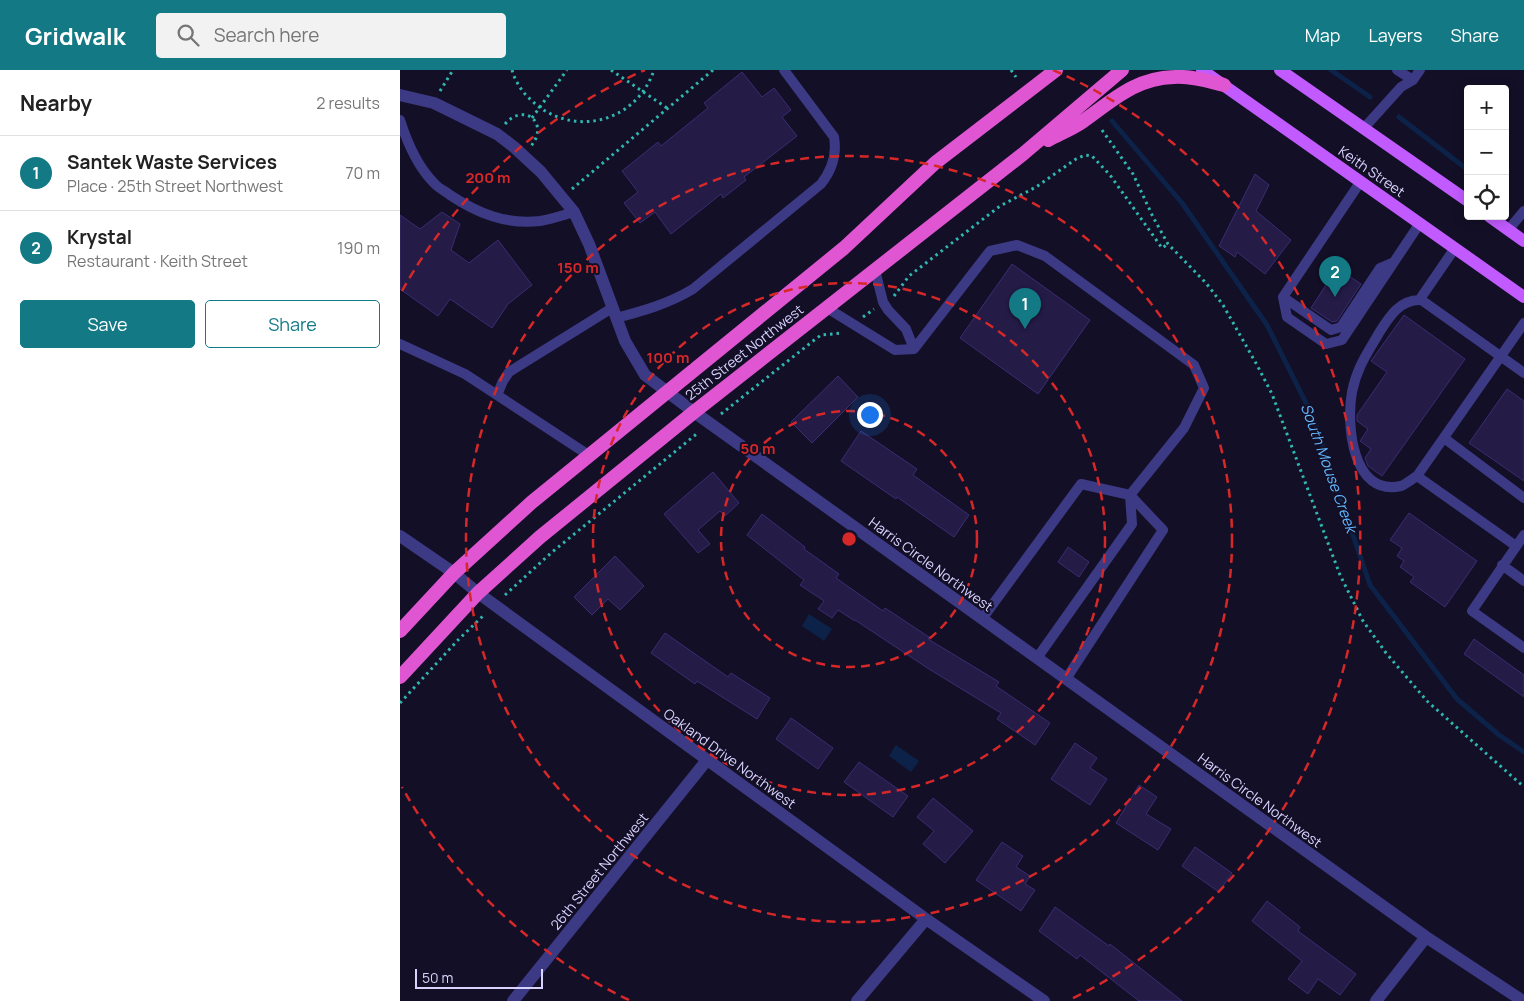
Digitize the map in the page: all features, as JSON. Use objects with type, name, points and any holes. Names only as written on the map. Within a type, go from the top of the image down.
[{"type":"highway","name":"25th Street Northwest","points":[[400,631],[454,573],[532,502],[844,248],[935,163],[1056,70]]},
{"type":"highway","name":"25th Street Northwest","points":[[400,677],[478,593],[540,537],[694,412],[1023,154],[1122,70]]},
{"type":"highway","points":[[1023,154],[1080,123],[1129,88],[1174,77],[1197,79],[1224,85]]},
{"type":"main road","name":"Keith Street","points":[[1202,70],[1524,297]]},
{"type":"main road","points":[[1280,70],[1464,198]]},
{"type":"main road","points":[[1494,220],[1524,241]]},
{"type":"street","name":"Harris Circle Northwest","points":[[400,98],[434,102],[497,134],[541,172],[574,212],[625,341],[645,375],[1426,937],[1523,1001]]},
{"type":"street","name":"Oakland Drive Northwest","points":[[400,536],[454,573],[494,605],[926,919],[1044,1001]]},
{"type":"street","name":"26th Street Northwest","points":[[513,1001],[707,760]]},
{"type":"street","points":[[857,1001],[926,919]]},
{"type":"street","points":[[1376,1001],[1426,937]]},
{"type":"lane","points":[[497,395],[509,372],[614,313],[660,306],[675,300],[692,289],[821,184],[834,160],[834,137],[784,70]]},
{"type":"lane","points":[[1397,70],[1413,80]]},
{"type":"lane","points":[[1364,128],[1400,87],[1413,80],[1420,70]]},
{"type":"lane","points":[[400,120],[408,145],[434,184],[480,213],[510,220],[532,221],[554,218],[574,212]]},
{"type":"lane","points":[[1361,181],[1283,297],[1286,318],[1326,344],[1342,340],[1420,223]]},
{"type":"lane","points":[[1508,230],[1524,211]]},
{"type":"lane","points":[[827,308],[895,350],[914,349],[990,251],[1017,245],[1045,256],[1194,365],[1204,388],[1184,428],[1130,495],[1132,524],[1037,658]]},
{"type":"lane","points":[[1421,300],[1455,248]]},
{"type":"lane","points":[[1283,297],[1331,330],[1341,326],[1380,268],[1395,262]]},
{"type":"lane","points":[[875,270],[883,302],[906,329],[914,349]]},
{"type":"lane","points":[[1524,323],[1501,357],[1417,476],[1402,486],[1378,485],[1366,477],[1354,451],[1349,423],[1352,393],[1358,368],[1385,324],[1400,306],[1411,300],[1421,300],[1501,357],[1524,374]]},
{"type":"lane","points":[[400,344],[465,374],[590,456]]},
{"type":"lane","points":[[1444,438],[1524,498]]},
{"type":"lane","points":[[1417,476],[1516,546]]},
{"type":"lane","points":[[982,619],[1081,484],[1130,495],[1163,530],[1066,679]]},
{"type":"lane","points":[[1524,534],[1472,611],[1524,648]]},
{"type":"lane","points":[[1502,565],[1524,580]]},
{"type":"path","points":[[434,102],[453,70]]},
{"type":"path","points":[[512,70],[524,93],[539,108],[559,119],[582,123],[605,119],[626,109],[643,92],[654,70]]},
{"type":"path","points":[[532,118],[567,70]]},
{"type":"path","points":[[611,70],[667,108]]},
{"type":"path","points":[[562,197],[714,70]]},
{"type":"path","points":[[1011,70],[1016,77]]},
{"type":"path","points":[[497,134],[511,117],[522,114],[532,118],[538,126],[538,135],[537,139],[523,156]]},
{"type":"path","points":[[1102,130],[1133,174],[1168,244],[1206,283],[1238,329],[1272,394],[1340,575],[1363,621],[1386,653],[1427,701],[1524,787]]},
{"type":"path","points":[[400,704],[458,640],[551,552],[813,340],[822,336],[844,332],[895,295],[908,276],[1000,206],[1036,187],[1076,160],[1085,155],[1092,156],[1110,175],[1162,248],[1168,244]]},
{"type":"water","points":[[809,614],[832,629],[824,641],[802,626]]},
{"type":"water","points":[[896,745],[919,761],[911,772],[889,756]]},
{"type":"building","points":[[742,72],[762,97],[774,88],[791,110],[782,117],[797,136],[744,177],[746,180],[723,198],[721,194],[671,234],[655,212],[640,223],[624,203],[638,192],[622,171],[658,142],[661,146],[708,108],[704,103]]},
{"type":"building","points":[[1255,174],[1269,185],[1256,211],[1291,240],[1265,274],[1237,252],[1235,257],[1219,246]]},
{"type":"building","points":[[442,212],[460,224],[451,250],[469,263],[498,240],[532,285],[508,304],[492,328],[450,299],[438,316],[400,289],[400,215],[420,229]]},
{"type":"building","points":[[1012,264],[1090,320],[1038,394],[960,338]]},
{"type":"building","points":[[1337,268],[1361,284],[1337,321],[1332,322],[1311,308]]},
{"type":"building","points":[[1404,315],[1465,359],[1382,476],[1368,466],[1365,458],[1371,449],[1360,441],[1368,429],[1357,421],[1357,415],[1387,372],[1371,361]]},
{"type":"building","points":[[838,376],[858,397],[812,443],[791,422]]},
{"type":"building","points":[[1507,389],[1524,401],[1524,481],[1469,443]]},
{"type":"building","points":[[861,431],[917,469],[913,475],[969,515],[954,537],[841,461]]},
{"type":"building","points":[[713,472],[739,503],[725,516],[720,511],[698,530],[710,544],[698,553],[664,514]]},
{"type":"building","points":[[1409,513],[1477,561],[1445,607],[1410,582],[1414,577],[1400,567],[1404,561],[1397,556],[1402,548],[1390,540]]},
{"type":"building","points":[[762,514],[805,547],[804,549],[839,574],[836,578],[883,611],[885,608],[929,637],[928,639],[999,682],[996,686],[1050,723],[1035,745],[997,719],[1001,713],[929,669],[855,620],[838,610],[832,618],[818,609],[824,601],[800,585],[804,580],[747,535]]},
{"type":"building","points":[[1068,547],[1089,562],[1079,577],[1058,562]]},
{"type":"building","points":[[615,556],[644,586],[620,610],[608,599],[592,615],[574,597]]},
{"type":"building","points":[[665,633],[728,677],[731,673],[770,698],[757,719],[697,681],[695,684],[651,653]]},
{"type":"building","points":[[1474,639],[1524,675],[1524,697],[1464,654]]},
{"type":"building","points":[[791,718],[833,748],[818,769],[776,739]]},
{"type":"building","points":[[1075,743],[1097,758],[1090,768],[1107,779],[1090,805],[1051,779]]},
{"type":"building","points":[[859,762],[908,796],[893,817],[844,782]]},
{"type":"building","points":[[1139,785],[1157,797],[1146,814],[1171,829],[1158,850],[1116,823]]},
{"type":"building","points":[[933,798],[973,831],[945,863],[923,844],[934,831],[917,817]]},
{"type":"building","points":[[1002,842],[1023,856],[1016,867],[1030,876],[1025,884],[1035,890],[1021,911],[976,880]]},
{"type":"building","points":[[1195,847],[1232,873],[1219,892],[1182,866]]},
{"type":"building","points":[[1267,901],[1300,927],[1298,931],[1356,974],[1340,995],[1318,979],[1308,994],[1288,979],[1302,961],[1252,921]]},
{"type":"building","points":[[1055,907],[1109,946],[1110,944],[1182,1001],[1139,1001],[1080,955],[1077,959],[1039,931]]},
{"type":"waterway","points":[[1331,70],[1370,97]]},
{"type":"waterway","points":[[1399,117],[1464,167]]},
{"type":"waterway","name":"South Mouse Creek","points":[[1112,121],[1182,203],[1267,325],[1312,415],[1370,585],[1457,699],[1499,735],[1524,752]]},
{"type":"place","name":"Krystal","points":[[1335,297]]},
{"type":"place","name":"Santek Waste Services","points":[[1025,329]]}]
